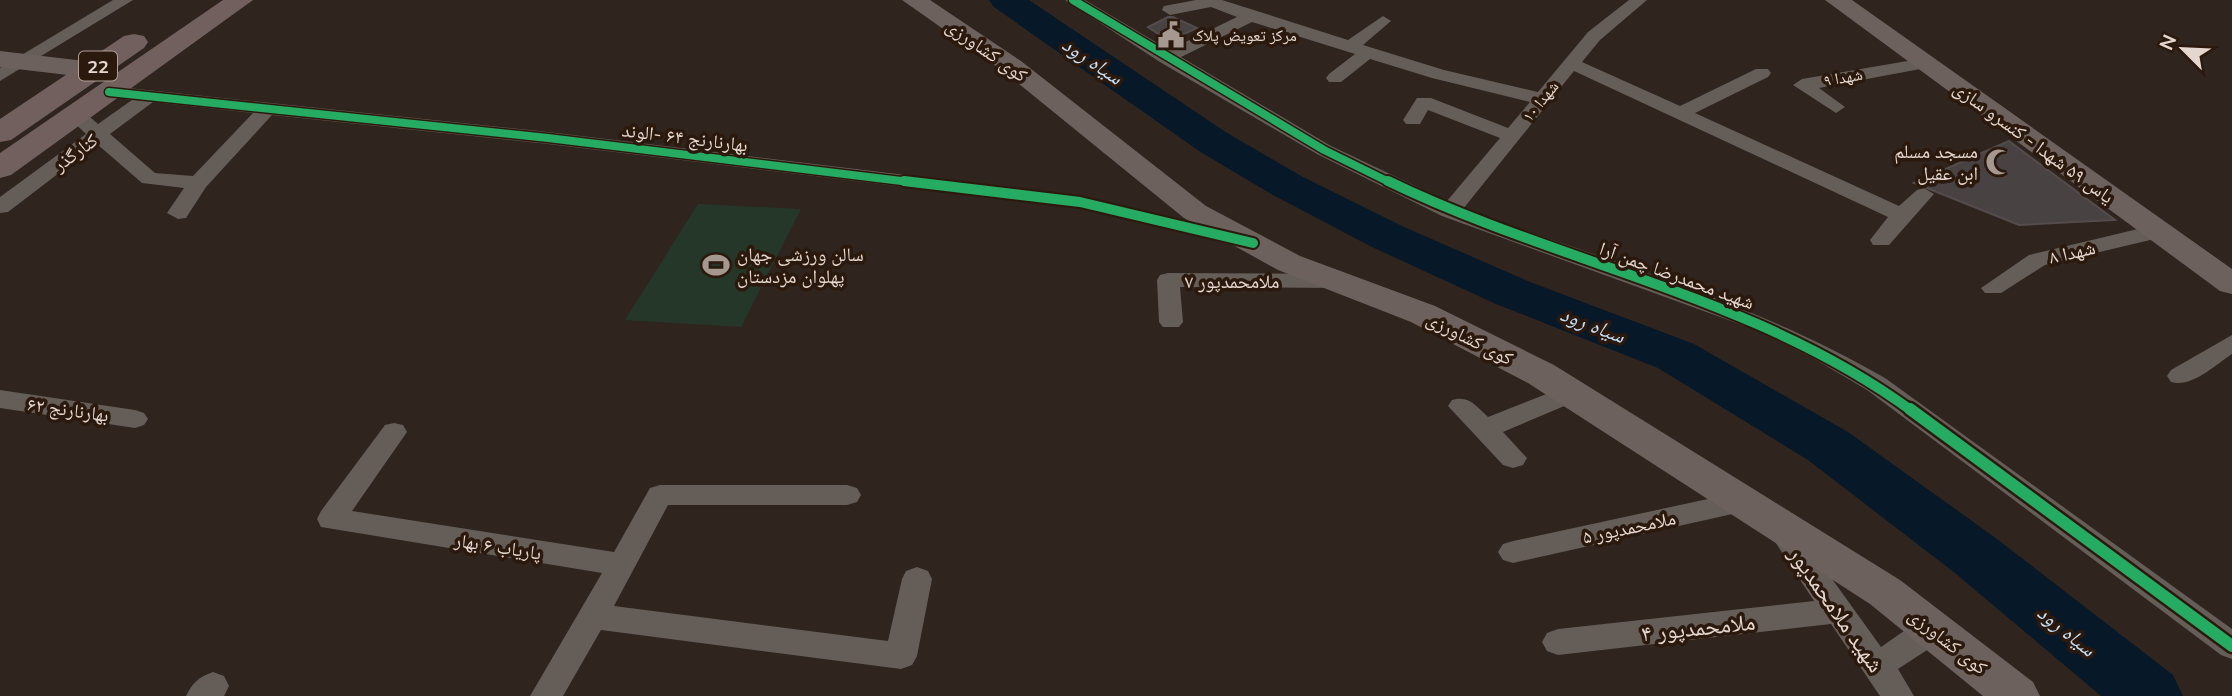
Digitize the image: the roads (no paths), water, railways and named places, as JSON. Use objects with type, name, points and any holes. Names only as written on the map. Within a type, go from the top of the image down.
[{"type":"highway","name":"22","points":[[0,168],[76,115],[101,81],[197,0]]},
{"type":"highway","name":"22","points":[[0,133],[101,81],[240,0]]},
{"type":"street","points":[[0,76],[11,60],[125,0]]},
{"type":"street","name":"کوی کشاورزی","points":[[914,0],[1012,66],[1195,212],[1289,262],[1423,314],[1572,393],[1885,592],[2017,696]]},
{"type":"street","name":"شهید محمدرضا چمن آرا","points":[[1073,0],[1324,150],[1450,211],[1764,325],[1822,352],[1875,384],[2232,646]]},
{"type":"street","name":"شهدا ۱۰","points":[[1450,211],[1594,36],[1639,0]]},
{"type":"street","name":"یاس ۵۹ شهدا - کنسرو سازی","points":[[1836,0],[2232,284]]},
{"type":"street","points":[[1170,10],[1212,2],[1438,74],[1542,99]]},
{"type":"street","points":[[1166,58],[1251,16]]},
{"type":"street","points":[[1350,47],[1384,22]]},
{"type":"street","points":[[1335,78],[1368,52]]},
{"type":"street","points":[[11,60],[101,81]]},
{"type":"street","points":[[1571,63],[1901,215]]},
{"type":"street","name":"شهدا ۹","points":[[1836,107],[1802,85],[1925,63]]},
{"type":"street","points":[[1680,113],[1762,73]]},
{"type":"street","name":"بهارنارنج ۶۴ -الوند","points":[[101,81],[149,96],[548,138],[1080,202],[1253,243]]},
{"type":"street","name":"کنارگذر","points":[[0,207],[149,96]]},
{"type":"street","points":[[1413,120],[1424,102],[1512,136]]},
{"type":"street","points":[[178,213],[198,183],[267,108]]},
{"type":"street","points":[[76,115],[149,179],[198,183]]},
{"type":"street","points":[[1881,240],[1901,215],[1924,194]]},
{"type":"street","name":"شهدا ۸","points":[[1993,288],[2037,260],[2159,231]]},
{"type":"street","name":"ملامحمدپور ۷","points":[[1171,321],[1168,280],[1337,281]]},
{"type":"street","points":[[2179,376],[2232,343]]},
{"type":"street","points":[[1484,429],[1572,393]]},
{"type":"street","name":"بهارنارنج ۶۲","points":[[0,399],[135,419]]},
{"type":"street","points":[[1461,406],[1513,458]]},
{"type":"street","name":"پاریاب ۶ بهار","points":[[394,432],[331,519],[622,565]]},
{"type":"street","points":[[546,696],[660,495],[847,495]]},
{"type":"street","name":"ملامحمدپور ۵","points":[[1513,552],[1760,512]]},
{"type":"street","name":"شهید ملامحمدپور","points":[[1760,512],[1839,611],[1898,696]]},
{"type":"street","points":[[593,616],[901,656],[917,579]]},
{"type":"street","name":"ملامحمدپور ۴","points":[[1558,642],[1839,611]]},
{"type":"street","points":[[1877,666],[1933,630]]},
{"type":"waterway","name":"سیاه رود","points":[[1006,0],[1213,142],[1288,186],[1388,237],[1513,293],[1676,356],[1828,446],[1976,556],[2149,696]]},
{"type":"place","name":"مرکز تعویض پلاک","points":[[1171,35]]},
{"type":"place","name":"مسجد مسلم ابن عقیل","points":[[1999,162]]},
{"type":"place","name":"سالن ورزشی جهان پهلوان مزدستان","points":[[716,265]]}]
